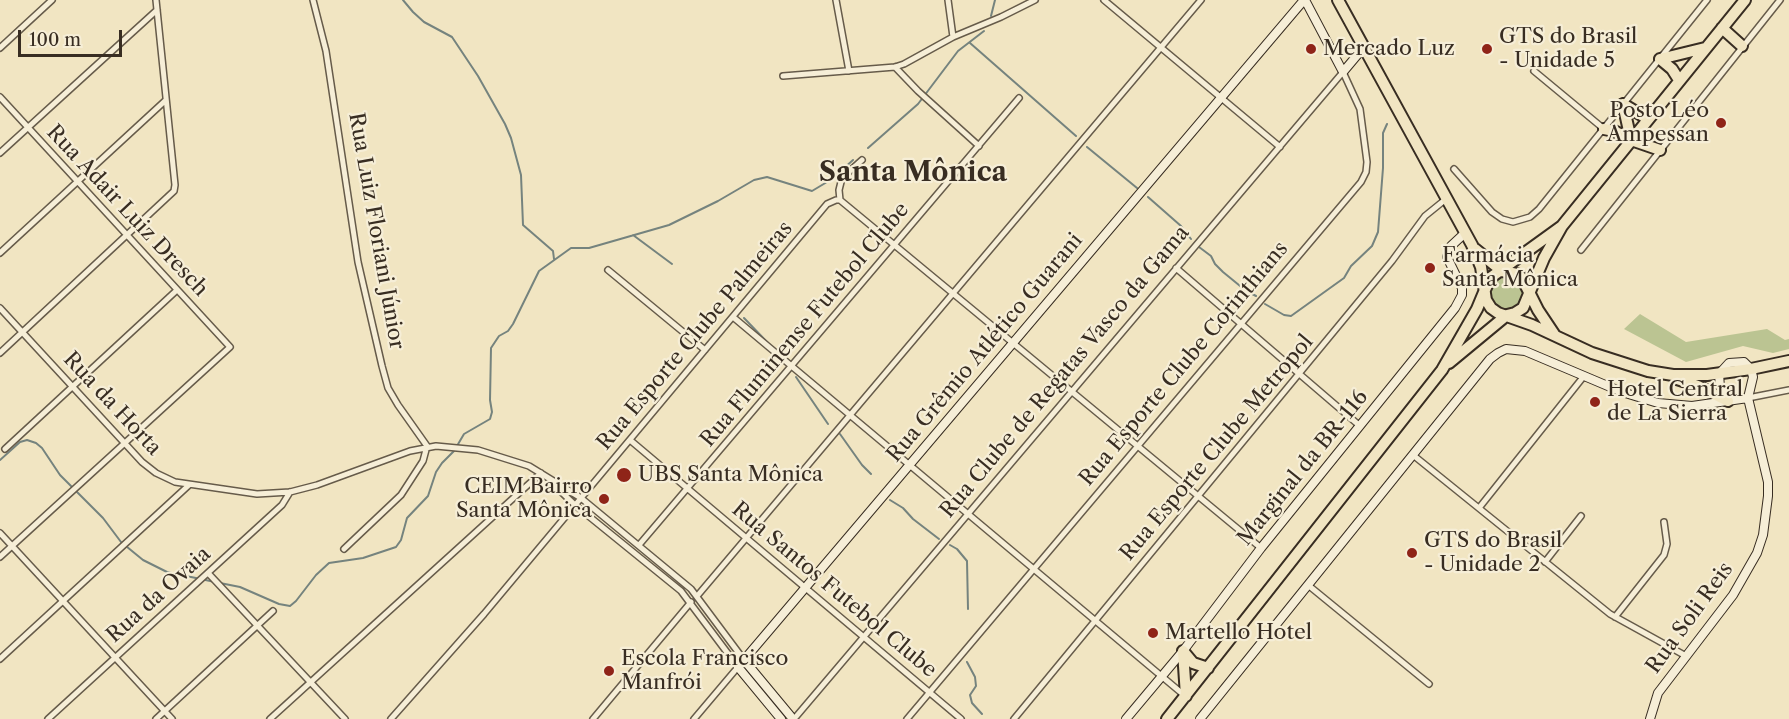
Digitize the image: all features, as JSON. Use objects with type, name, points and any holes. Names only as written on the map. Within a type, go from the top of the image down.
[{"type":"highway","points":[[1338,0],[1472,245],[1481,267],[1486,300],[1491,308],[1592,353],[1698,386],[1728,401]]},
{"type":"highway","points":[[1442,369],[1507,315],[1522,308],[1544,258],[1562,226],[1744,0]]},
{"type":"highway","points":[[1722,28],[1742,46]]},
{"type":"highway","points":[[1660,58],[1705,48]]},
{"type":"highway","points":[[1660,58],[1672,69],[1679,80]]},
{"type":"highway","points":[[1623,104],[1631,140]]},
{"type":"highway","points":[[1623,104],[1648,119]]},
{"type":"highway","points":[[1604,129],[1660,150]]},
{"type":"highway","points":[[1167,719],[1442,369],[1490,279],[1562,226]]},
{"type":"highway","points":[[1472,245],[1502,272],[1516,274],[1522,278],[1543,320],[1556,337]]},
{"type":"highway","points":[[1648,371],[1693,376],[1719,374],[1748,365],[1769,365],[1789,361]]},
{"type":"highway","points":[[1183,651],[1192,663],[1208,668]]},
{"type":"highway","points":[[1183,651],[1186,696]]},
{"type":"street","points":[[0,48],[52,0]]},
{"type":"street","points":[[0,354],[174,191],[156,0]]},
{"type":"street","name":"Rua Luiz Floriani Júnior","points":[[313,0],[333,87],[358,262],[385,381],[401,411],[427,446]]},
{"type":"street","points":[[836,0],[849,71]]},
{"type":"street","points":[[948,0],[953,37]]},
{"type":"street","points":[[783,76],[895,67],[912,61],[953,37],[1035,0]]},
{"type":"street","points":[[1104,0],[1280,147]]},
{"type":"street","points":[[698,595],[1200,0]]},
{"type":"street","name":"Rua Esporte Clube Corinthians","points":[[908,719],[1361,182],[1366,172],[1367,162],[1360,109],[1304,0]]},
{"type":"street","name":"Rua Grêmio Atlético Guarani","points":[[694,719],[1304,0]]},
{"type":"street","points":[[1455,169],[1492,212],[1502,219],[1513,222],[1522,220],[1539,209],[1707,0]]},
{"type":"street","points":[[1581,250],[1780,0]]},
{"type":"street","points":[[0,153],[157,10]]},
{"type":"street","name":"Rua Clube de Regatas Vasco da Gama","points":[[794,719],[1364,47]]},
{"type":"street","points":[[895,67],[928,101],[978,146]]},
{"type":"street","points":[[1534,71],[1604,129]]},
{"type":"street","name":"Rua Adair Luiz Dresch","points":[[0,97],[230,347],[124,443]]},
{"type":"street","name":"Rua Fluminense Futebol Clube","points":[[639,545],[1019,98]]},
{"type":"street","points":[[0,253],[166,100]]},
{"type":"street","points":[[862,160],[842,178],[839,190],[840,200],[1261,548]]},
{"type":"street","name":"Rua Esporte Clube Metropol","points":[[1014,719],[1392,261],[1425,216],[1446,199]]},
{"type":"street","name":"Rua Esporte Clube Palmeiras","points":[[391,719],[484,614],[827,204],[840,200]]},
{"type":"street","name":"Marginal da BR-116","points":[[1126,719],[1183,651],[1261,548],[1460,300],[1462,288],[1447,257],[1451,246],[1465,233]]},
{"type":"street","points":[[1176,268],[1360,426]]},
{"type":"street","points":[[608,270],[705,350]]},
{"type":"street","points":[[5,449],[177,290]]},
{"type":"street","name":"Rua da Horta","points":[[0,308],[124,443],[156,473],[175,482],[257,494],[290,492],[317,485],[427,446]]},
{"type":"street","points":[[733,317],[1186,696]]},
{"type":"street","points":[[1200,719],[1490,359],[1498,353],[1506,349],[1516,349],[1533,354],[1622,392],[1658,404],[1692,406],[1789,390]]},
{"type":"street","name":"Rua Soli Reis","points":[[1650,719],[1658,693],[1733,595],[1757,553],[1763,535],[1768,482],[1748,398],[1753,377],[1748,365]]},
{"type":"street","points":[[1719,374],[1720,387],[1728,401]]},
{"type":"street","points":[[1479,508],[1584,376]]},
{"type":"street","name":"Rua Santos Futebol Clube","points":[[630,440],[961,719]]},
{"type":"street","points":[[0,557],[124,443]]},
{"type":"street","points":[[344,549],[401,495],[423,461],[427,446],[459,447],[512,459],[541,473],[581,498],[698,595],[744,660],[794,719]]},
{"type":"street","points":[[1413,455],[1615,617],[1686,656]]},
{"type":"street","points":[[541,473],[575,505],[681,591],[738,667],[781,719]]},
{"type":"street","points":[[270,719],[541,473]]},
{"type":"street","points":[[0,659],[189,485]]},
{"type":"street","name":"Rua da Ovaia","points":[[48,719],[282,505],[290,492]]},
{"type":"street","points":[[1545,562],[1581,516]]},
{"type":"street","points":[[1615,617],[1664,555],[1667,544],[1664,522]]},
{"type":"street","points":[[0,533],[172,719]]},
{"type":"street","points":[[207,574],[345,719]]},
{"type":"street","points":[[1308,585],[1429,684]]},
{"type":"street","points":[[596,718],[691,602]]},
{"type":"street","points":[[156,719],[273,611]]},
{"type":"green space","points":[[1507,277],[1519,281],[1523,293],[1519,305],[1507,309],[1495,305],[1491,293],[1495,281]]},
{"type":"green space","points":[[1640,314],[1686,342],[1767,329],[1785,340],[1789,339],[1789,349],[1773,353],[1743,346],[1686,362],[1624,329]]},
{"type":"waterway","points":[[403,0],[424,22],[452,37],[478,76],[511,138],[521,175],[523,225],[553,251],[554,259]]},
{"type":"waterway","points":[[991,16],[995,0]]},
{"type":"waterway","points":[[868,148],[918,104],[958,51],[984,31]]},
{"type":"waterway","points":[[970,43],[1076,136]]},
{"type":"waterway","points":[[1265,304],[1284,315],[1291,316],[1344,278],[1351,266],[1372,246],[1378,232],[1383,133],[1387,124]]},
{"type":"waterway","points":[[1087,147],[1137,188]]},
{"type":"waterway","points":[[220,583],[240,587],[279,604],[290,606],[329,563],[363,558],[396,547],[401,540],[407,518],[428,496],[436,472],[442,463],[454,451],[464,434],[490,419],[492,412],[490,400],[491,348],[499,336],[508,331],[513,324],[539,271],[571,248],[589,248],[669,225],[754,180],[767,177],[812,191],[832,179],[853,160]]},
{"type":"waterway","points":[[1148,197],[1181,226],[1191,239]]},
{"type":"waterway","points":[[633,235],[672,264]]},
{"type":"waterway","points":[[1199,247],[1211,256],[1223,272],[1256,296]]},
{"type":"waterway","points":[[744,318],[768,343]]},
{"type":"waterway","points":[[796,377],[828,424]]},
{"type":"waterway","points":[[840,434],[871,474]]},
{"type":"waterway","points":[[0,460],[20,442],[27,440],[36,443],[60,475],[103,518],[121,542],[143,560],[167,572],[215,582]]},
{"type":"waterway","points":[[890,500],[903,508],[913,519],[939,539]]},
{"type":"waterway","points":[[950,545],[957,549],[967,561],[968,609]]},
{"type":"waterway","points":[[967,662],[975,677],[976,686],[970,695],[972,703],[982,714]]},
{"type":"place","name":"Mercado Luz","points":[[1311,49]]},
{"type":"place","name":"GTS do Brasil - Unidade 5","points":[[1487,49]]},
{"type":"place","name":"Posto Léo Ampessan","points":[[1721,123]]},
{"type":"place","name":"Farmácia Santa Mônica","points":[[1430,268]]},
{"type":"place","name":"Hotel Central de La Sierra","points":[[1595,402]]},
{"type":"place","name":"UBS Santa Mônica","points":[[624,475]]},
{"type":"place","name":"CEIM Bairro Santa Mônica","points":[[604,499]]},
{"type":"place","name":"GTS do Brasil - Unidade 2","points":[[1412,553]]},
{"type":"place","name":"Martello Hotel","points":[[1153,633]]},
{"type":"place","name":"Escola Francisco Manfrói","points":[[609,671]]},
{"type":"district","name":"Santa Mônica","points":[[913,173]]}]
